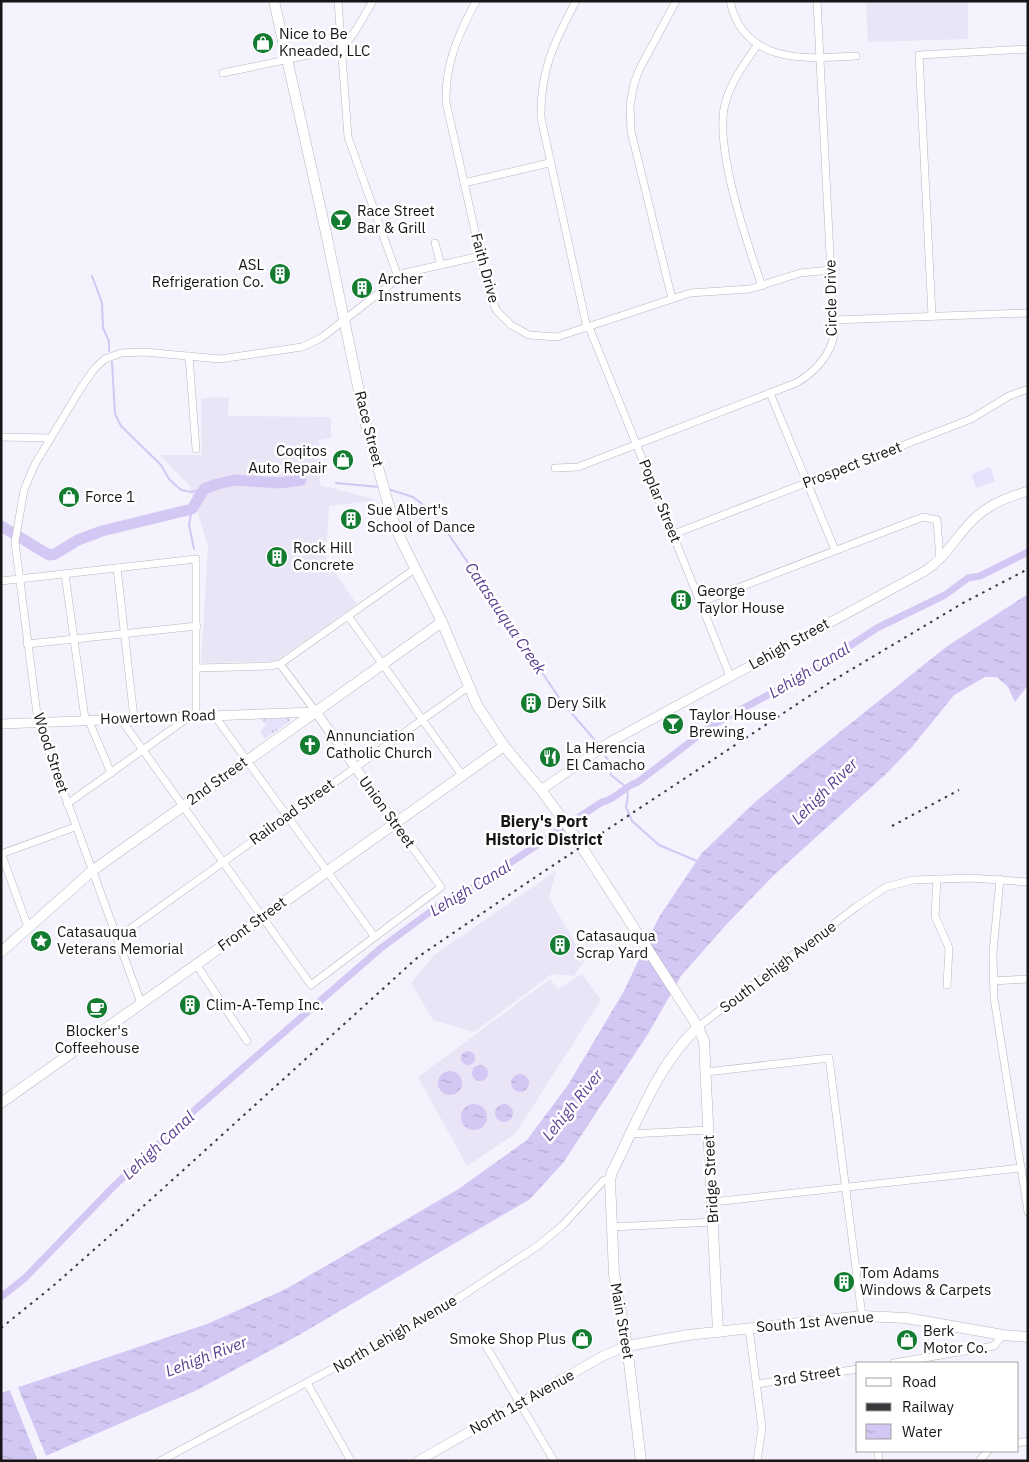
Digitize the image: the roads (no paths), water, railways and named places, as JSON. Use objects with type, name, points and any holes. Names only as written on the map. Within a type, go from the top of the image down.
[{"type":"main road","name":"Race Street","points":[[274,1],[345,320],[366,425],[387,499],[402,540],[442,622],[477,705],[504,746],[541,790],[572,832],[631,922]]},
{"type":"main road","name":"2nd Street","points":[[1,952],[92,871],[442,622]]},
{"type":"main road","name":"Front Street","points":[[1,1103],[394,822],[504,746]]},
{"type":"main road","name":"Bridge Street","points":[[631,922],[698,1027],[704,1041],[718,1332]]},
{"type":"main road","name":"South Lehigh Avenue","points":[[610,1180],[630,1134],[656,1084],[681,1046],[698,1027]]},
{"type":"main road","name":"Main Street","points":[[610,1180],[614,1274],[627,1346],[641,1461]]},
{"type":"main road","name":"South 1st Avenue","points":[[627,1346],[749,1328],[862,1316],[913,1319],[1003,1335]]},
{"type":"main road","points":[[1003,1335],[1028,1337]]},
{"type":"street","points":[[338,1],[348,137],[398,277],[405,273],[480,256]]},
{"type":"street","points":[[223,73],[342,48],[354,34],[373,1]]},
{"type":"street","name":"Faith Drive","points":[[476,1],[458,36],[447,76],[448,116],[493,304],[511,325],[528,334],[546,338],[566,336],[672,299],[701,291],[739,291],[762,286],[800,273],[830,270]]},
{"type":"street","name":"Poplar Street","points":[[576,1],[554,42],[542,84],[541,118],[549,163],[588,328],[674,534],[730,676]]},
{"type":"street","points":[[672,299],[631,131],[630,106],[639,70],[676,1]]},
{"type":"street","points":[[730,1],[738,23],[758,44],[780,55],[821,58],[856,56]]},
{"type":"street","name":"Circle Drive","points":[[555,468],[578,467],[804,378],[832,345],[833,320],[817,1]]},
{"type":"street","points":[[758,44],[729,91],[722,128],[739,213],[762,286]]},
{"type":"street","points":[[932,316],[919,55],[1028,49]]},
{"type":"street","points":[[464,183],[549,163]]},
{"type":"street","points":[[435,243],[440,265]]},
{"type":"street","name":"Wood Street","points":[[142,1003],[75,827],[38,722],[15,542],[15,529],[29,477],[95,368],[105,359],[127,352],[220,359],[290,350],[313,342],[345,320],[398,277]]},
{"type":"street","points":[[833,320],[1028,313]]},
{"type":"street","points":[[189,356],[196,449]]},
{"type":"street","name":"Prospect Street","points":[[674,534],[971,419],[1009,396],[1028,389]]},
{"type":"street","points":[[770,393],[835,550]]},
{"type":"street","points":[[1,437],[51,438]]},
{"type":"street","name":"Lehigh Street","points":[[541,790],[601,748],[925,571],[940,560],[966,527],[985,509],[997,502],[1028,491]]},
{"type":"street","points":[[700,602],[923,516],[937,520],[940,560]]},
{"type":"street","points":[[1,581],[196,559],[197,626],[194,716],[142,750],[67,804]]},
{"type":"street","points":[[118,568],[134,718]]},
{"type":"street","points":[[196,668],[270,666],[280,664],[416,568]]},
{"type":"street","points":[[65,574],[87,719],[111,773]]},
{"type":"street","points":[[348,616],[462,775]]},
{"type":"street","points":[[27,644],[197,626]]},
{"type":"street","name":"Union Street","points":[[280,664],[441,887],[374,936]]},
{"type":"street","name":"Railroad Street","points":[[117,938],[468,687]]},
{"type":"street","name":"Howertown Road","points":[[1,724],[87,719],[316,712]]},
{"type":"street","points":[[120,718],[221,862],[311,985],[374,936],[214,715]]},
{"type":"street","points":[[28,927],[1,854],[75,827]]},
{"type":"street","points":[[937,879],[935,916],[949,948],[947,986]]},
{"type":"street","name":"South Lehigh Avenue","points":[[698,1027],[874,894],[899,882],[937,879],[1000,879],[1026,883]]},
{"type":"street","points":[[1000,879],[993,981],[1023,1166],[1028,1212]]},
{"type":"street","points":[[196,964],[247,1041]]},
{"type":"street","points":[[993,981],[1028,980]]},
{"type":"street","points":[[706,1072],[829,1058],[862,1316]]},
{"type":"street","points":[[630,1134],[709,1130]]},
{"type":"street","points":[[713,1202],[1023,1166]]},
{"type":"street","name":"North Lehigh Avenue","points":[[160,1461],[434,1315],[539,1245],[563,1224],[604,1180],[610,1180]]},
{"type":"street","points":[[611,1227],[714,1222]]},
{"type":"street","points":[[749,1328],[762,1428],[757,1461]]},
{"type":"street","points":[[900,1362],[994,1346],[1003,1335]]},
{"type":"street","points":[[486,1346],[554,1461]]},
{"type":"street","name":"North 1st Avenue","points":[[418,1461],[610,1352],[627,1346]]},
{"type":"street","name":"3rd Street","points":[[757,1384],[856,1368]]},
{"type":"street","points":[[307,1383],[351,1461]]},
{"type":"water","name":"Lehigh River","points":[[1028,594],[1028,685],[1015,702],[1008,687],[997,677],[985,677],[954,695],[912,747],[885,775],[772,877],[681,976],[648,1034],[563,1163],[530,1199],[299,1335],[197,1390],[34,1461],[1,1461],[1,1393],[207,1324],[286,1289],[457,1190],[527,1140],[568,1085],[624,991],[659,917],[702,853],[754,803],[946,647]]},
{"type":"water","points":[[465,1051],[471,1051],[475,1058],[471,1065],[465,1065],[461,1061],[461,1055]]},
{"type":"water","points":[[480,1065],[488,1073],[480,1081],[472,1073]]},
{"type":"water","points":[[450,1071],[459,1074],[462,1083],[459,1092],[450,1095],[441,1092],[438,1083],[441,1074]]},
{"type":"water","points":[[516,1074],[524,1074],[529,1079],[527,1090],[516,1092],[511,1087],[511,1079]]},
{"type":"water","points":[[474,1104],[483,1108],[487,1117],[483,1126],[474,1130],[465,1126],[461,1117],[465,1108]]},
{"type":"water","points":[[504,1104],[510,1107],[513,1113],[510,1119],[504,1122],[498,1119],[495,1113],[498,1107]]},
{"type":"waterway","points":[[92,276],[102,303],[103,328],[109,341],[109,351]]},
{"type":"waterway","points":[[112,362],[115,414],[121,426],[161,465],[169,479],[181,490],[191,492],[204,489]]},
{"type":"waterway","name":"Catasauqua Creek","points":[[1,526],[49,555],[55,554],[78,540],[102,531],[192,509],[204,489],[217,484],[235,480],[280,483],[301,480]]},
{"type":"waterway","name":"Catasauqua Creek","points":[[336,483],[379,487]]},
{"type":"waterway","name":"Catasauqua Creek","points":[[388,489],[413,497],[435,514],[562,702],[599,745]]},
{"type":"waterway","points":[[192,509],[189,525],[194,549]]},
{"type":"waterway","name":"Lehigh Canal","points":[[1,1297],[25,1278],[114,1186],[197,1108],[381,948],[438,906],[466,892],[602,802],[638,782],[711,726],[810,672],[877,628],[945,595],[968,578],[980,576],[1028,552]]},
{"type":"waterway","name":"Catasauqua Creek","points":[[603,751],[611,766],[611,775],[625,786],[628,795],[626,807],[632,821],[659,845],[697,861]]},
{"type":"railway","points":[[1,1328],[53,1286],[157,1194],[418,957],[832,681],[963,603],[1028,569]]},
{"type":"railway","points":[[892,826],[959,790]]},
{"type":"place","name":"Nice to Be Kneaded, LLC","points":[[263,43]]},
{"type":"place","name":"Race Street Bar & Grill","points":[[341,220]]},
{"type":"place","name":"ASL Refrigeration Co.","points":[[280,274]]},
{"type":"place","name":"Archer Instruments","points":[[362,288]]},
{"type":"place","name":"Coqitos Auto Repair","points":[[343,460]]},
{"type":"place","name":"Force 1","points":[[69,497]]},
{"type":"place","name":"Sue Albert's School of Dance","points":[[351,519]]},
{"type":"place","name":"Rock Hill Concrete","points":[[277,557]]},
{"type":"place","name":"George Taylor House","points":[[681,600]]},
{"type":"place","name":"Dery Silk","points":[[531,703]]},
{"type":"place","name":"Taylor House Brewing","points":[[673,724]]},
{"type":"place","name":"Annunciation Catholic Church","points":[[310,745]]},
{"type":"place","name":"La Herencia El Camacho","points":[[550,757]]},
{"type":"place","name":"Catasauqua Veterans Memorial","points":[[41,941]]},
{"type":"place","name":"Catasauqua Scrap Yard","points":[[560,945]]},
{"type":"place","name":"Clim-A-Temp Inc.","points":[[190,1005]]},
{"type":"place","name":"Blocker's Coffeehouse","points":[[97,1008]]},
{"type":"place","name":"Tom Adams Windows & Carpets","points":[[844,1282]]},
{"type":"place","name":"Smoke Shop Plus","points":[[582,1339]]},
{"type":"place","name":"Berk Motor Co.","points":[[907,1340]]},
{"type":"district","name":"Biery's Port Historic District","points":[[544,830]]}]
